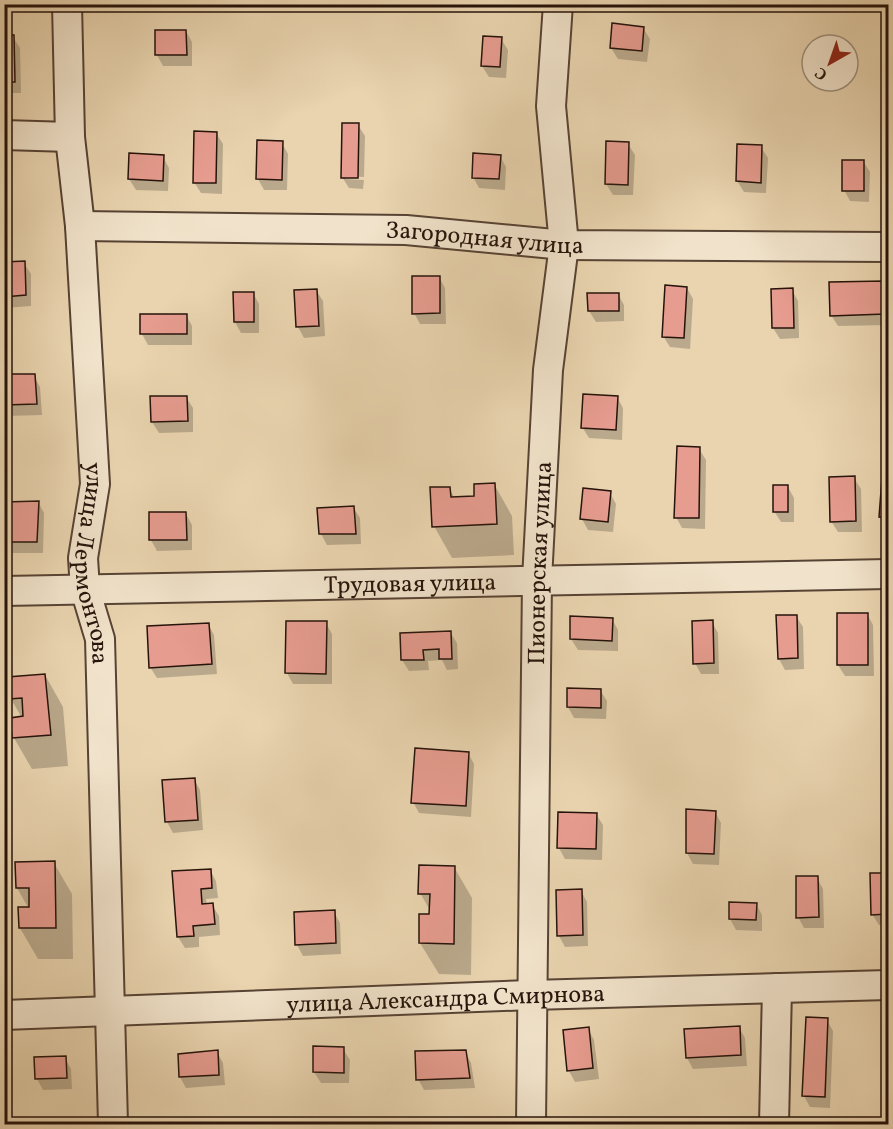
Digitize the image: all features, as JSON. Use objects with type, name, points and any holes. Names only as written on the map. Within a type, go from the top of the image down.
[{"type":"street","name":"улица Лермонтова","points":[[67,4],[70,137],[80,226],[95,484],[83,558],[85,589],[100,639],[113,1125]]},
{"type":"street","name":"Пионерская улица","points":[[531,1125],[537,580],[548,370],[564,245],[551,106],[558,4]]},
{"type":"street","points":[[4,135],[70,137]]},
{"type":"street","name":"Загородная улица","points":[[80,226],[406,230],[564,245],[888,247]]},
{"type":"street","name":"Трудовая улица","points":[[4,591],[888,574]]},
{"type":"street","name":"улица Александра Смирнова","points":[[4,1015],[531,995],[888,985]]},
{"type":"street","points":[[774,1125],[777,988]]},
{"type":"building","points":[[612,23],[644,27],[642,51],[610,48]]},
{"type":"building","points":[[155,30],[186,30],[187,55],[155,55]]},
{"type":"building","points":[[4,35],[14,35],[15,82],[4,82]]},
{"type":"building","points":[[483,36],[502,37],[500,67],[481,66]]},
{"type":"building","points":[[342,123],[359,123],[358,178],[341,178]]},
{"type":"building","points":[[194,131],[217,132],[216,183],[193,183]]},
{"type":"building","points":[[257,140],[283,141],[282,180],[256,179]]},
{"type":"building","points":[[606,141],[629,142],[628,185],[605,184]]},
{"type":"building","points":[[737,144],[762,145],[761,183],[736,181]]},
{"type":"building","points":[[129,153],[164,155],[163,181],[128,179]]},
{"type":"building","points":[[473,153],[501,155],[499,179],[472,178]]},
{"type":"building","points":[[842,160],[864,160],[864,191],[842,191]]},
{"type":"building","points":[[25,261],[26,295],[4,297],[4,262]]},
{"type":"building","points":[[412,276],[440,276],[440,313],[412,314]]},
{"type":"building","points":[[884,281],[885,314],[830,316],[829,282]]},
{"type":"building","points":[[665,285],[687,287],[684,338],[662,337]]},
{"type":"building","points":[[793,288],[794,328],[772,328],[771,289]]},
{"type":"building","points":[[317,289],[319,326],[296,327],[294,290]]},
{"type":"building","points":[[233,292],[254,292],[254,322],[234,322]]},
{"type":"building","points":[[587,293],[619,293],[619,311],[588,311]]},
{"type":"building","points":[[140,314],[187,314],[187,334],[140,334]]},
{"type":"building","points":[[4,374],[35,374],[37,404],[4,405]]},
{"type":"building","points":[[583,394],[618,396],[616,430],[581,428]]},
{"type":"building","points":[[150,396],[187,396],[188,421],[151,422]]},
{"type":"building","points":[[677,446],[700,447],[699,518],[674,518]]},
{"type":"building","points":[[855,476],[856,521],[830,522],[829,477]]},
{"type":"building","points":[[882,478],[888,478],[888,518],[879,517]]},
{"type":"building","points":[[495,483],[497,524],[432,527],[430,487],[450,487],[451,497],[474,496],[474,484]]},
{"type":"building","points":[[773,485],[788,485],[788,512],[773,512]]},
{"type":"building","points":[[583,488],[611,491],[608,522],[580,519]]},
{"type":"building","points":[[39,501],[37,542],[4,542],[4,502]]},
{"type":"building","points":[[354,506],[356,534],[319,534],[317,508]]},
{"type":"building","points":[[149,512],[186,512],[187,540],[149,540]]},
{"type":"building","points":[[837,613],[868,613],[868,665],[837,665]]},
{"type":"building","points":[[776,615],[797,615],[798,658],[778,659]]},
{"type":"building","points":[[570,616],[613,618],[612,641],[570,639]]},
{"type":"building","points":[[713,620],[714,663],[693,664],[692,621]]},
{"type":"building","points":[[286,621],[327,621],[326,674],[285,673]]},
{"type":"building","points":[[209,623],[212,664],[149,668],[147,626]]},
{"type":"building","points":[[451,631],[452,659],[439,659],[439,649],[423,650],[424,660],[401,660],[400,633]]},
{"type":"building","points":[[45,674],[51,735],[12,738],[10,718],[23,716],[22,698],[9,699],[7,677]]},
{"type":"building","points":[[567,688],[601,689],[601,708],[567,707]]},
{"type":"building","points":[[415,748],[469,752],[466,806],[411,803]]},
{"type":"building","points":[[195,778],[198,820],[165,822],[162,780]]},
{"type":"building","points":[[686,809],[716,811],[714,854],[686,853]]},
{"type":"building","points":[[558,812],[597,813],[596,849],[557,848]]},
{"type":"building","points":[[55,861],[56,928],[19,928],[18,907],[29,907],[29,888],[16,888],[15,862]]},
{"type":"building","points":[[419,865],[455,866],[454,944],[419,943],[419,914],[429,914],[430,894],[418,894]]},
{"type":"building","points":[[211,869],[212,888],[201,889],[202,904],[213,903],[215,924],[193,926],[194,936],[177,937],[172,871]]},
{"type":"building","points":[[870,873],[888,873],[888,914],[871,915]]},
{"type":"building","points":[[796,876],[818,876],[819,917],[796,918]]},
{"type":"building","points":[[582,889],[583,935],[557,936],[556,890]]},
{"type":"building","points":[[729,902],[757,903],[756,920],[729,919]]},
{"type":"building","points":[[335,910],[336,943],[295,945],[294,912]]},
{"type":"building","points":[[806,1017],[828,1018],[825,1097],[802,1096]]},
{"type":"building","points":[[740,1026],[741,1055],[686,1058],[684,1029]]},
{"type":"building","points":[[589,1027],[593,1068],[567,1071],[563,1030]]},
{"type":"building","points":[[313,1046],[344,1047],[344,1073],[313,1072]]},
{"type":"building","points":[[218,1050],[219,1075],[179,1077],[178,1054]]},
{"type":"building","points":[[466,1050],[470,1078],[416,1080],[415,1051]]},
{"type":"building","points":[[66,1056],[67,1078],[35,1079],[34,1057]]}]
